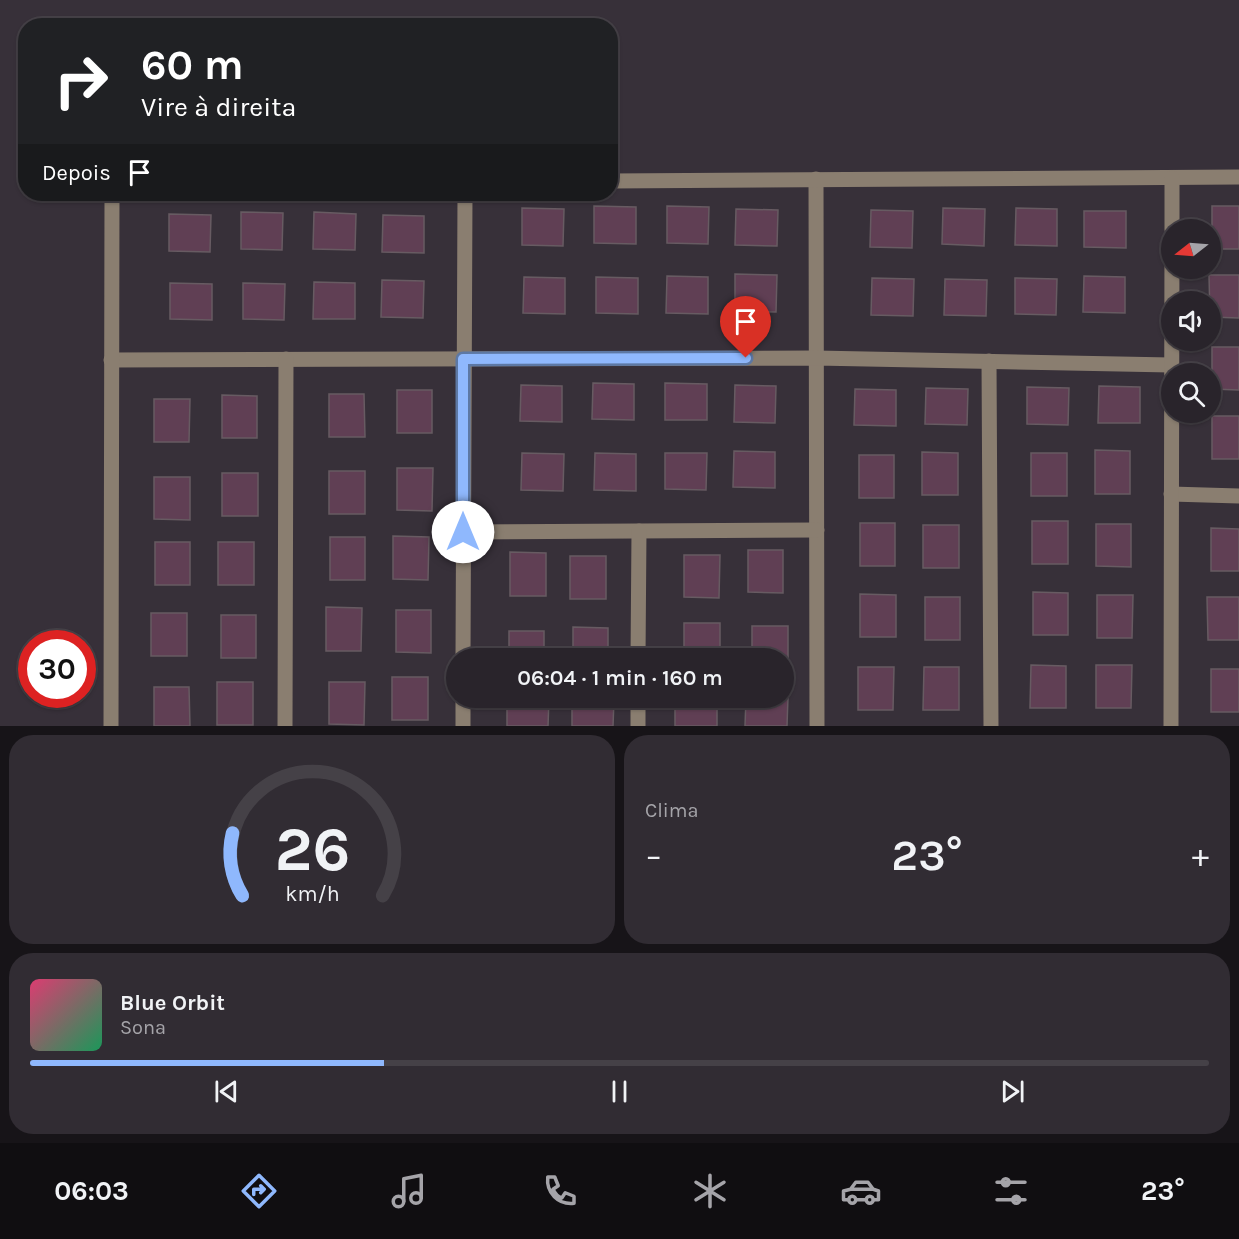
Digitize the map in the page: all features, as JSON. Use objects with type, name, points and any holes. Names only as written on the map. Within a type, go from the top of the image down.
[{"type":"street","points":[[618,180],[1239,177]]},
{"type":"street","points":[[1172,178],[1172,219]]},
{"type":"street","points":[[816,179],[817,726]]},
{"type":"street","points":[[111,726],[112,201]]},
{"type":"street","points":[[463,648],[465,201]]},
{"type":"street","points":[[1171,363],[1172,279]]},
{"type":"street","points":[[111,360],[816,358],[1161,365]]},
{"type":"street","points":[[285,726],[286,359]]},
{"type":"street","points":[[990,361],[991,726]]},
{"type":"street","points":[[1171,423],[1171,726]]},
{"type":"street","points":[[1171,494],[1239,496]]},
{"type":"street","points":[[463,532],[817,530]]},
{"type":"street","points":[[638,648],[639,531]]},
{"type":"street","points":[[463,708],[463,726]]},
{"type":"street","points":[[638,708],[638,726]]},
{"type":"building","points":[[594,206],[636,207],[636,244],[594,243]]},
{"type":"building","points":[[667,206],[709,207],[708,244],[667,243]]},
{"type":"building","points":[[1212,206],[1239,206],[1239,249],[1221,249],[1221,219],[1212,219]]},
{"type":"building","points":[[522,208],[564,209],[563,246],[522,245]]},
{"type":"building","points":[[943,208],[985,209],[984,246],[942,244]]},
{"type":"building","points":[[1016,208],[1057,209],[1057,246],[1015,245]]},
{"type":"building","points":[[736,209],[778,210],[777,246],[735,245]]},
{"type":"building","points":[[871,210],[913,211],[912,248],[870,247]]},
{"type":"building","points":[[1084,211],[1126,211],[1126,248],[1084,247]]},
{"type":"building","points":[[241,212],[283,213],[282,250],[241,249]]},
{"type":"building","points":[[314,212],[356,214],[355,250],[313,249]]},
{"type":"building","points":[[169,214],[211,215],[210,252],[169,251]]},
{"type":"building","points":[[383,215],[424,216],[424,253],[382,252]]},
{"type":"building","points":[[735,274],[777,275],[776,312],[735,311]]},
{"type":"building","points":[[1221,275],[1239,275],[1239,318],[1221,317],[1221,291],[1209,291],[1209,279],[1221,279]]},
{"type":"building","points":[[667,276],[708,277],[708,314],[666,313]]},
{"type":"building","points":[[1084,276],[1125,277],[1125,313],[1083,312]]},
{"type":"building","points":[[524,277],[565,278],[565,314],[523,313]]},
{"type":"building","points":[[596,277],[638,278],[638,314],[596,313]]},
{"type":"building","points":[[872,278],[914,279],[913,316],[871,315]]},
{"type":"building","points":[[1015,278],[1057,279],[1056,315],[1015,314]]},
{"type":"building","points":[[945,279],[987,280],[986,316],[944,315]]},
{"type":"building","points":[[382,280],[424,281],[423,318],[381,317]]},
{"type":"building","points":[[314,282],[355,283],[355,319],[313,319]]},
{"type":"building","points":[[170,283],[212,284],[212,320],[170,319]]},
{"type":"building","points":[[243,283],[285,284],[284,320],[243,319]]},
{"type":"building","points":[[1221,347],[1239,347],[1239,390],[1221,389],[1221,363],[1212,363],[1212,351],[1221,351]]},
{"type":"building","points":[[593,383],[634,384],[634,420],[592,419]]},
{"type":"building","points":[[665,383],[707,384],[707,420],[665,420]]},
{"type":"building","points":[[521,385],[562,386],[562,422],[520,421]]},
{"type":"building","points":[[735,385],[776,386],[775,423],[734,422]]},
{"type":"building","points":[[1099,386],[1140,387],[1140,423],[1098,423]]},
{"type":"building","points":[[1027,387],[1069,388],[1068,425],[1027,424]]},
{"type":"building","points":[[926,388],[968,389],[967,425],[925,424]]},
{"type":"building","points":[[855,389],[896,390],[896,426],[854,425]]},
{"type":"building","points":[[397,390],[432,390],[432,433],[397,433]]},
{"type":"building","points":[[329,394],[364,394],[365,437],[329,437]]},
{"type":"building","points":[[222,395],[257,396],[257,438],[222,438]]},
{"type":"building","points":[[154,399],[190,399],[189,442],[154,442]]},
{"type":"building","points":[[1221,416],[1239,416],[1239,459],[1212,459],[1212,423],[1221,423]]},
{"type":"building","points":[[1095,450],[1130,451],[1130,494],[1095,494]]},
{"type":"building","points":[[734,451],[775,452],[775,488],[733,487]]},
{"type":"building","points":[[922,452],[958,453],[958,495],[922,495]]},
{"type":"building","points":[[522,453],[564,454],[563,491],[521,490]]},
{"type":"building","points":[[595,453],[636,454],[636,491],[594,490]]},
{"type":"building","points":[[665,453],[707,453],[706,490],[665,489]]},
{"type":"building","points":[[1031,453],[1067,453],[1067,496],[1031,496]]},
{"type":"building","points":[[859,455],[894,455],[894,498],[859,498]]},
{"type":"building","points":[[397,468],[433,468],[432,511],[397,510]]},
{"type":"building","points":[[329,471],[365,471],[365,514],[329,514]]},
{"type":"building","points":[[222,473],[258,473],[258,516],[222,516]]},
{"type":"building","points":[[154,477],[190,477],[190,520],[154,519]]},
{"type":"building","points":[[1032,521],[1068,521],[1068,564],[1032,564]]},
{"type":"building","points":[[860,523],[895,523],[895,566],[860,566]]},
{"type":"building","points":[[1096,524],[1131,524],[1131,567],[1096,566]]},
{"type":"building","points":[[923,525],[959,525],[959,568],[923,568]]},
{"type":"building","points":[[1211,528],[1239,529],[1239,571],[1211,571]]},
{"type":"building","points":[[393,536],[429,537],[428,580],[393,579]]},
{"type":"building","points":[[330,537],[365,537],[365,580],[330,580]]},
{"type":"building","points":[[155,542],[190,542],[190,585],[155,585]]},
{"type":"building","points":[[218,542],[254,542],[254,585],[218,585]]},
{"type":"building","points":[[748,550],[783,550],[783,593],[748,592]]},
{"type":"building","points":[[510,552],[546,553],[546,596],[510,596]]},
{"type":"building","points":[[684,555],[720,555],[719,598],[684,597]]},
{"type":"building","points":[[570,556],[606,556],[606,599],[570,599]]},
{"type":"building","points":[[1033,592],[1068,593],[1068,635],[1033,635]]},
{"type":"building","points":[[860,594],[896,595],[896,637],[860,637]]},
{"type":"building","points":[[1097,595],[1133,595],[1132,638],[1097,638]]},
{"type":"building","points":[[925,597],[960,597],[960,640],[925,640]]},
{"type":"building","points":[[1207,597],[1239,597],[1239,640],[1208,640]]},
{"type":"building","points":[[326,607],[362,608],[361,651],[326,651]]},
{"type":"building","points":[[396,610],[431,610],[431,653],[396,652]]},
{"type":"building","points":[[151,613],[187,613],[187,656],[151,656]]},
{"type":"building","points":[[221,615],[256,615],[256,658],[221,658]]},
{"type":"building","points":[[684,623],[720,623],[720,648],[684,648]]},
{"type":"building","points":[[752,626],[788,626],[788,648],[752,648]]},
{"type":"building","points":[[573,627],[608,628],[608,648],[573,648]]},
{"type":"building","points":[[509,631],[544,631],[544,648],[509,648]]},
{"type":"building","points":[[1031,665],[1066,666],[1066,708],[1030,708]]},
{"type":"building","points":[[1096,665],[1132,665],[1131,708],[1096,708]]},
{"type":"building","points":[[858,667],[894,667],[893,710],[858,710]]},
{"type":"building","points":[[924,667],[959,667],[959,710],[923,710]]},
{"type":"building","points":[[1211,669],[1239,669],[1239,712],[1211,712]]},
{"type":"building","points":[[392,677],[428,677],[428,720],[392,720]]},
{"type":"building","points":[[217,682],[253,682],[253,725],[217,725]]},
{"type":"building","points":[[329,682],[365,682],[364,725],[329,724]]},
{"type":"building","points":[[154,687],[189,687],[190,726],[154,726]]},
{"type":"building","points":[[507,708],[549,708],[548,726],[507,726]]},
{"type":"building","points":[[572,708],[614,708],[613,726],[572,726]]},
{"type":"building","points":[[675,708],[717,708],[717,726],[675,726]]},
{"type":"building","points":[[746,708],[788,708],[787,726],[745,726]]},
{"type":"route","points":[[463,532],[463,359],[746,358]]}]
